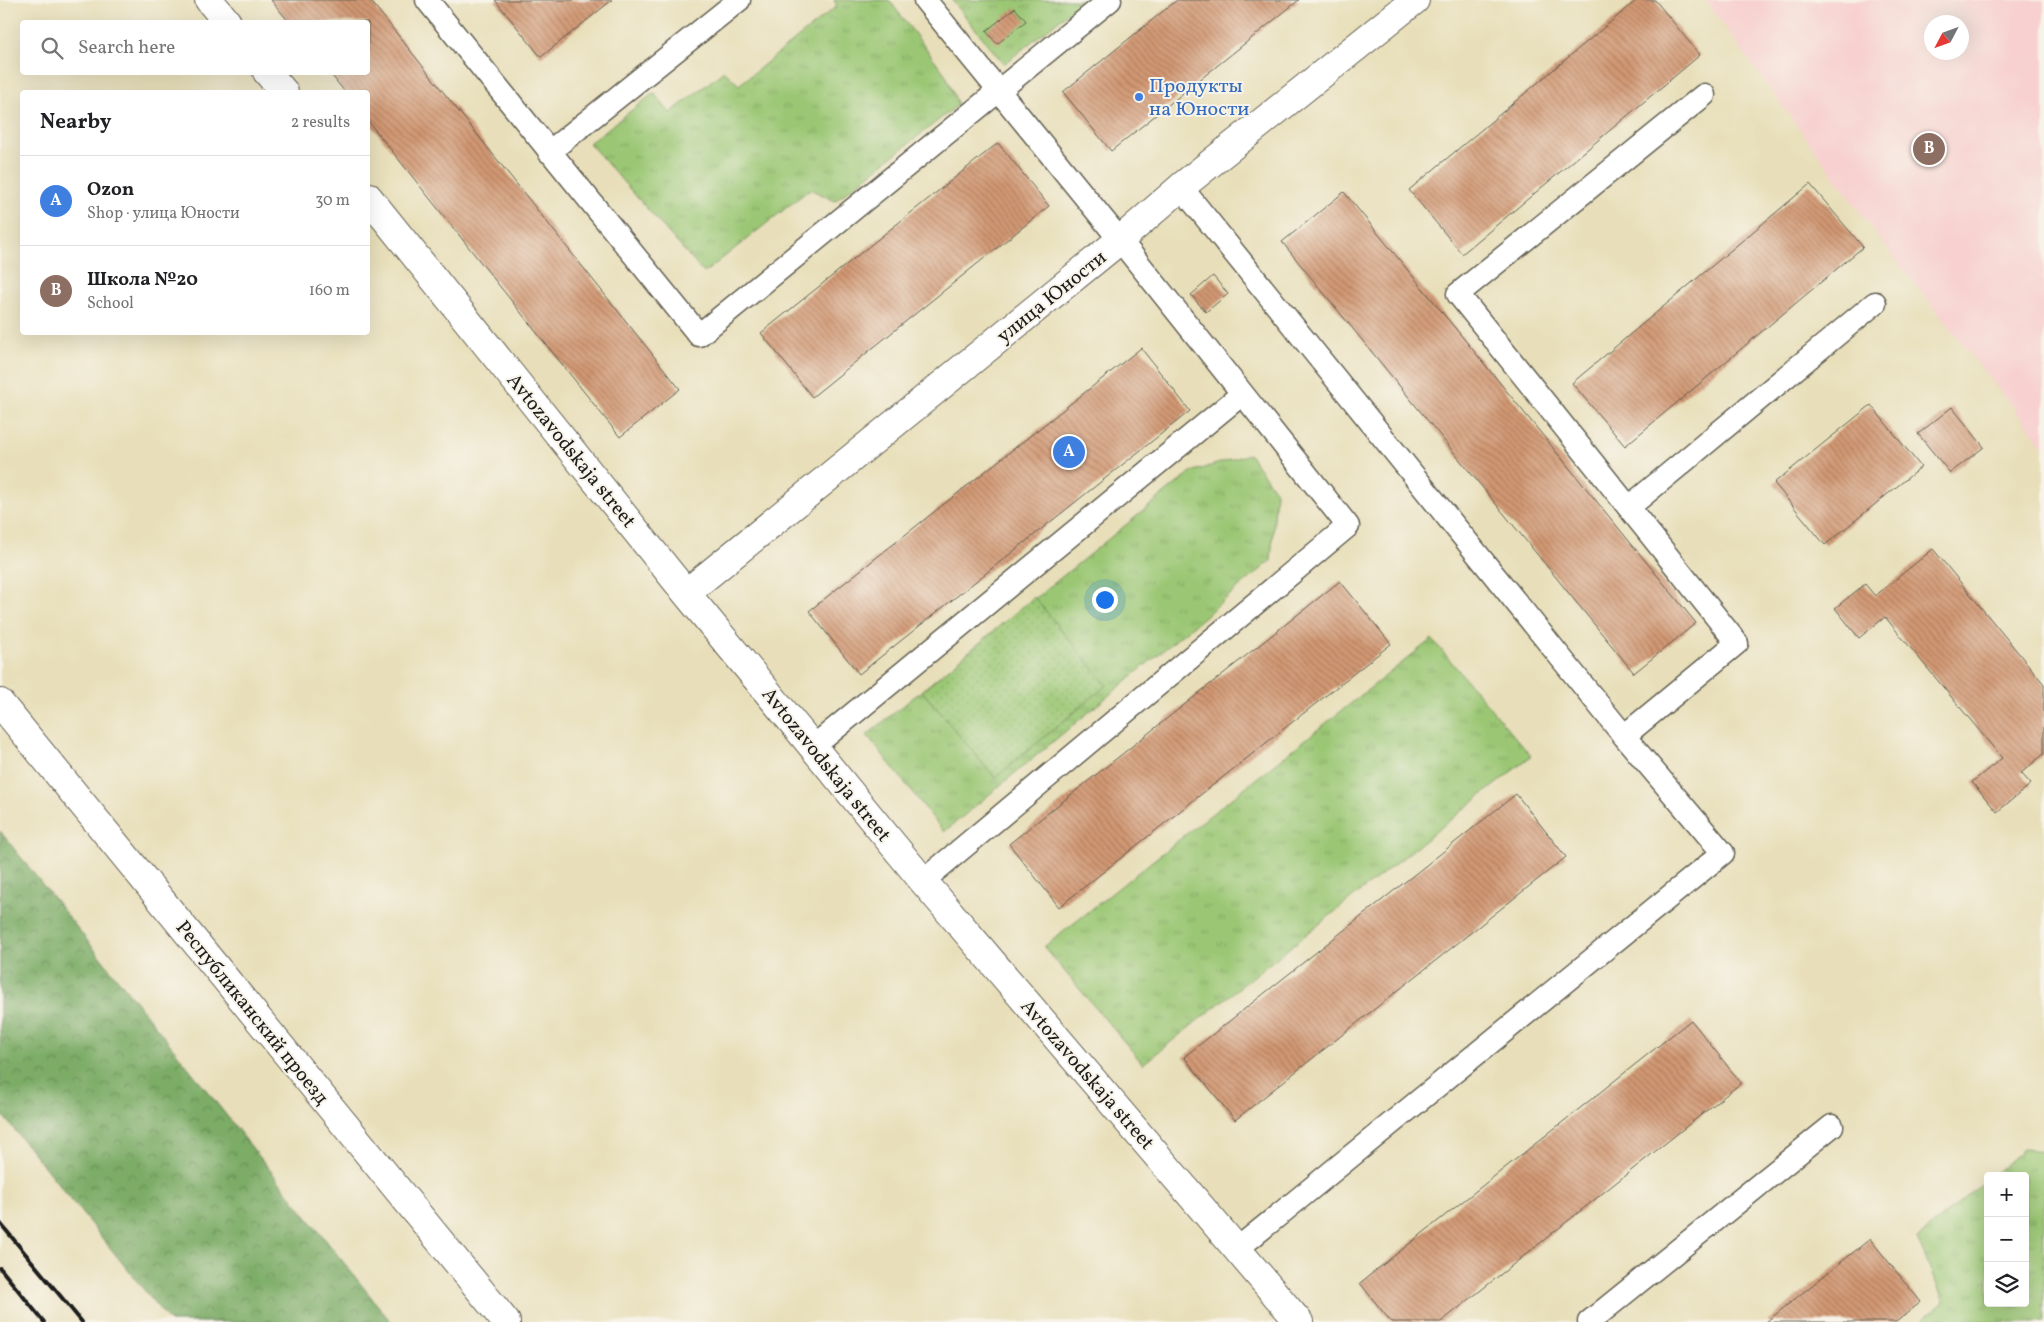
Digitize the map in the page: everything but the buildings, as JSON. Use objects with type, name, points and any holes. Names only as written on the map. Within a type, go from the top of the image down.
[{"type":"street","points":[[209,0],[225,20]]},
{"type":"street","name":"улица Юности","points":[[686,593],[1120,240],[1181,187],[1415,0]]},
{"type":"street","points":[[270,75],[282,90]]},
{"type":"street","name":"Avtozavodskaja street","points":[[370,199],[686,593],[814,746],[922,881],[1299,1322]]},
{"type":"street","name":"Республиканский проезд","points":[[0,702],[506,1322]]},
{"type":"lane","points":[[427,0],[699,335],[998,89],[1110,0]]},
{"type":"lane","points":[[549,152],[740,0]]},
{"type":"lane","points":[[922,881],[1348,526],[1120,240],[925,0]]},
{"type":"lane","points":[[1624,736],[1737,643],[1458,294],[1704,95]]},
{"type":"lane","points":[[1181,187],[1624,736],[1723,853],[1238,1249]]},
{"type":"lane","points":[[1629,507],[1875,303]]},
{"type":"lane","points":[[814,746],[1242,394]]},
{"type":"lane","points":[[1589,1322],[1832,1126]]},
{"type":"shaded area","points":[[1705,0],[2044,0],[2044,447],[1885,246]]},
{"type":"green space","points":[[834,0],[889,0],[946,75],[958,105],[835,201],[810,189],[704,273],[589,143],[654,93],[670,113],[724,71],[739,85],[837,6]]},
{"type":"green space","points":[[952,0],[1084,0],[1004,64]]},
{"type":"green space","points":[[1249,454],[1276,492],[1271,561],[944,832],[867,735],[1191,472]]},
{"type":"green space","points":[[1034,597],[1107,685],[995,778],[922,691]]},
{"type":"green space","points":[[1432,639],[1531,756],[1143,1064],[1044,947]]},
{"type":"green space","points":[[0,831],[391,1322],[170,1322],[0,1112]]},
{"type":"green space","points":[[2023,1149],[2044,1151],[2044,1322],[1920,1322],[1944,1302],[1917,1238],[1984,1182],[1984,1307],[2029,1307],[2029,1172],[1997,1172]]},
{"type":"railway","points":[[0,1223],[82,1322]]},
{"type":"railway","points":[[0,1268],[44,1322]]},
{"type":"place","name":"Продукты на Юности","points":[[1139,97]]},
{"type":"place","name":"Школа №20","points":[[1929,149]]},
{"type":"place","name":"Ozon","points":[[1069,452]]}]
